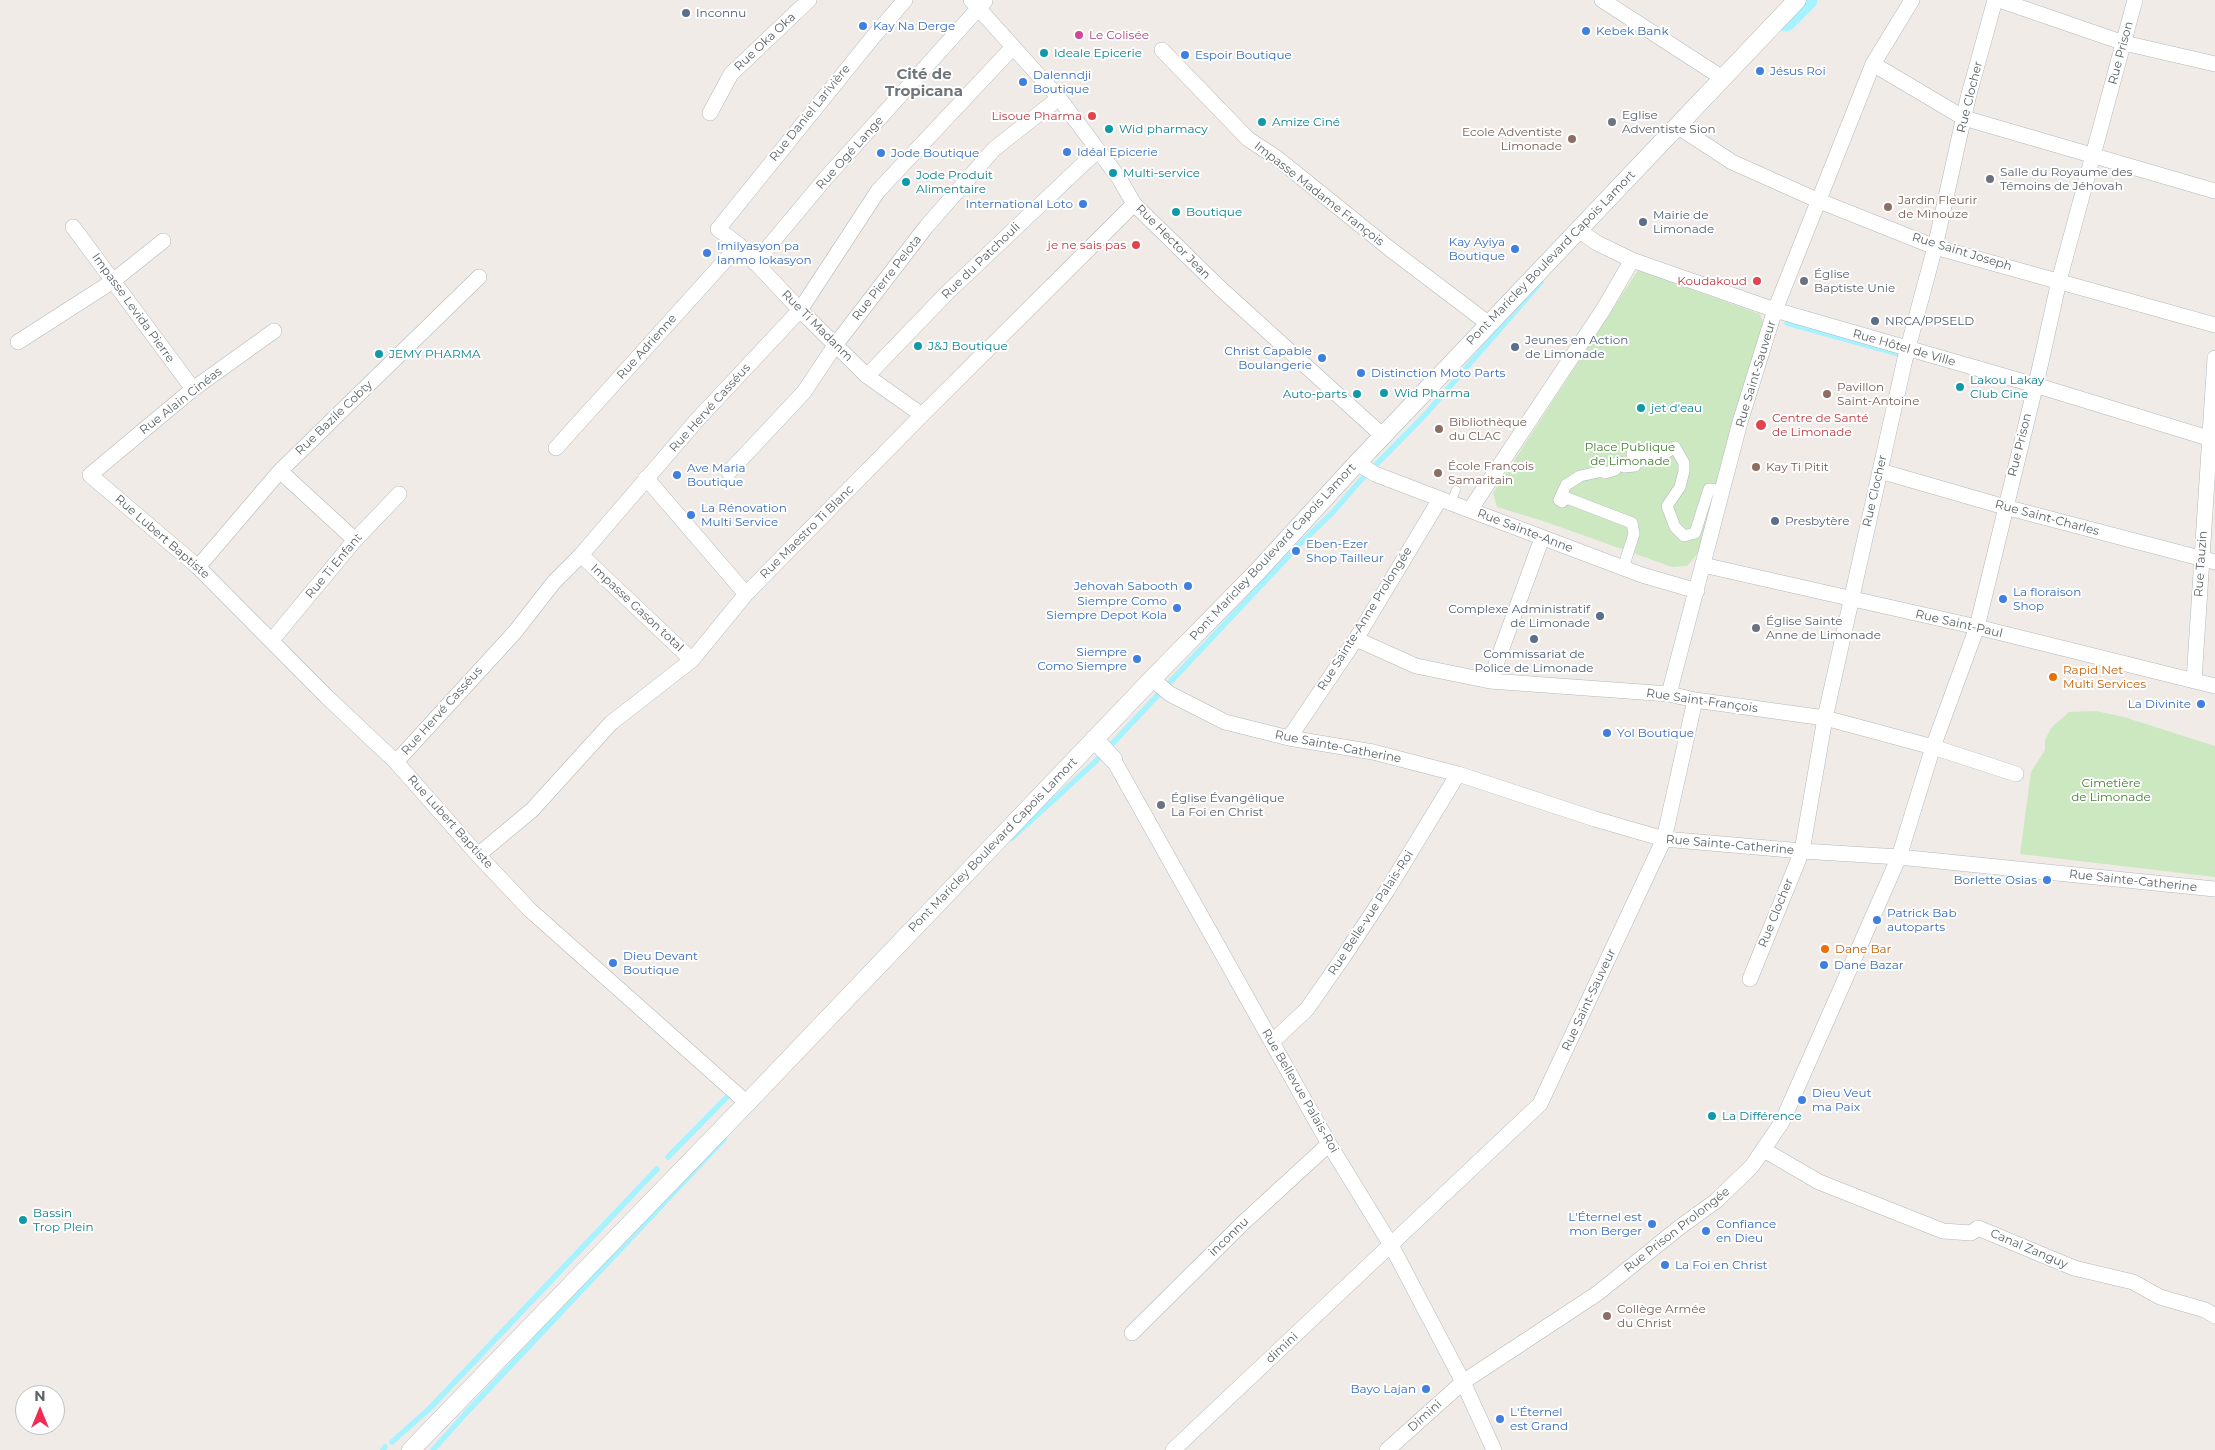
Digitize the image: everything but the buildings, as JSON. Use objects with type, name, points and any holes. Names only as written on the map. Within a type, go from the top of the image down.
[{"type":"street","name":"Rue Oka Oka","points":[[710,113],[731,74],[810,0]]},
{"type":"street","name":"Rue Daniel Larivière","points":[[718,229],[872,36],[905,0]]},
{"type":"street","points":[[1602,0],[1721,78]]},
{"type":"street","name":"Pont Maricley Boulevard Capois Lamort","points":[[411,1450],[1097,742],[1161,687],[1257,572],[1365,468],[1383,436],[1489,324],[1587,236],[1686,132],[1721,78],[1797,0]]},
{"type":"street","name":"Rue Saint-Sauveur","points":[[1669,694],[1740,422],[1775,310],[1873,64],[1912,0]]},
{"type":"street","name":"Rue Clocher","points":[[1750,979],[1802,851],[1825,718],[1850,600],[1907,354],[1935,246],[1968,98],[1997,0],[2124,43],[2215,64]]},
{"type":"street","name":"Rue Prison","points":[[1899,857],[1934,746],[1977,627],[2059,281],[2135,0]]},
{"type":"street","name":"Rue Hector Jean","points":[[979,2],[1013,47],[1060,98],[1119,178],[1134,204],[1220,288],[1383,436]]},
{"type":"street","name":"Rue Ogé Lange","points":[[755,263],[979,2]]},
{"type":"street","name":"Rue Hervé Casséus","points":[[396,762],[515,632],[554,582],[581,555],[646,478],[800,310],[878,191],[1013,47]]},
{"type":"street","name":"Impasse Madame François","points":[[1162,50],[1248,139],[1277,158],[1390,249],[1489,324]]},
{"type":"street","points":[[1873,64],[1964,118],[2215,191]]},
{"type":"street","name":"Rue Pierre Pelota","points":[[729,472],[804,392],[836,344],[926,227],[994,149],[1060,98]]},
{"type":"street","name":"Rue Saint Joseph","points":[[1686,132],[1732,162],[1818,200],[1935,246],[2215,325]]},
{"type":"street","name":"Rue du Patchouli","points":[[867,376],[948,293],[1098,150]]},
{"type":"street","name":"Rue Maestro Ti Blanc","points":[[478,855],[532,810],[611,723],[692,660],[746,594],[1134,204]]},
{"type":"street","name":"Impasse Levida Pierre","points":[[74,227],[193,389]]},
{"type":"street","name":"Rue Ti Madanm","points":[[718,229],[739,245],[800,310],[867,376],[922,415]]},
{"type":"street","name":"Rue Hôtel de Ville","points":[[1587,236],[1630,266],[1775,310],[1907,354],[2035,385],[2212,440]]},
{"type":"street","points":[[18,342],[113,281],[163,240]]},
{"type":"street","name":"Rue Adrienne","points":[[556,448],[739,245]]},
{"type":"street","points":[[1470,510],[1604,310],[1630,266]]},
{"type":"street","name":"Rue Bazile Cobty","points":[[198,567],[280,471],[479,277]]},
{"type":"street","name":"Rue Alain Cinéas","points":[[90,475],[193,389],[274,331]]},
{"type":"street","name":"Rue Tauzin","points":[[2194,681],[2208,560],[2215,358]]},
{"type":"street","points":[[1623,568],[1634,534],[1632,523],[1567,498],[1562,502],[1559,500],[1566,485],[1580,476],[1615,470],[1613,464],[1620,462],[1624,467],[1634,466],[1635,460],[1632,454],[1640,450],[1643,461],[1654,457],[1653,453],[1666,453],[1675,447],[1684,462],[1684,471],[1680,487],[1667,506],[1675,527],[1684,536],[1695,533],[1709,489],[1723,491]]},
{"type":"street","name":"Rue Sainte-Anne","points":[[1365,468],[1449,498],[1470,510],[1542,538],[1623,568],[1697,591]]},
{"type":"street","points":[[280,471],[355,540]]},
{"type":"street","name":"Rue Saint-Charles","points":[[1880,471],[2005,507],[2208,560]]},
{"type":"street","name":"Rue Lubert Baptiste","points":[[90,475],[198,567],[327,697],[396,762],[478,855],[530,910],[747,1103]]},
{"type":"street","points":[[646,478],[746,594]]},
{"type":"street","name":"Rue Ti Enfant","points":[[272,640],[355,540],[399,494]]},
{"type":"street","name":"Rue Sainte-Anne Prolongée","points":[[1289,738],[1449,498]]},
{"type":"street","points":[[1490,681],[1542,538]]},
{"type":"street","name":"Impasse Gason total","points":[[581,555],[692,660]]},
{"type":"street","name":"Rue Saint-Paul","points":[[1703,565],[1850,600],[1977,627],[2215,686]]},
{"type":"street","name":"Rue Saint-François","points":[[1356,639],[1416,666],[1490,681],[1669,694],[1695,700],[1825,718],[1934,746],[2016,774]]},
{"type":"street","name":"Rue Sainte-Catherine","points":[[1161,687],[1225,722],[1289,738],[1373,752],[1458,774],[1595,819],[1664,839],[1899,857],[2215,889]]},
{"type":"street","name":"Rue Saint-Sauveur","points":[[1392,1245],[1540,1104],[1664,839],[1695,700]]},
{"type":"street","name":"Rue Bellevue Palais-Roi","points":[[1097,742],[1113,758],[1329,1144],[1392,1245],[1463,1382],[1494,1450]]},
{"type":"street","name":"Rue Belle-vue Palais-Roi","points":[[1272,1042],[1307,1009],[1339,964],[1388,889],[1458,774]]},
{"type":"street","name":"Rue Prison Prolongée","points":[[1463,1382],[1598,1293],[1680,1227],[1716,1201],[1745,1173],[1764,1150],[1782,1122],[1899,857]]},
{"type":"street","name":"inconnu","points":[[1132,1332],[1243,1223],[1329,1144]]},
{"type":"street","name":"Canal Zanguy","points":[[1764,1150],[1819,1182],[1943,1230],[1970,1233],[1978,1228],[2074,1268],[2133,1282],[2160,1297],[2205,1310],[2215,1316]]},
{"type":"street","name":"dimini","points":[[1174,1450],[1392,1245]]},
{"type":"street","name":"Dimini","points":[[1387,1450],[1463,1382]]},
{"type":"green space","name":"Place Publique de Limonade","points":[[1638,270],[1760,314],[1763,322],[1699,552],[1687,566],[1672,567],[1546,522],[1497,507],[1493,493]]},
{"type":"green space","name":"Cimetière de Limonade","points":[[2096,711],[2124,717],[2215,746],[2215,877],[2020,854],[2031,772],[2045,750],[2045,740],[2051,728],[2069,712]]},
{"type":"waterway","points":[[1786,22],[1808,0]]},
{"type":"waterway","points":[[1012,838],[1095,762],[1298,546],[1333,512],[1359,482],[1424,416],[1541,282]]},
{"type":"waterway","points":[[1787,323],[1906,356]]},
{"type":"waterway","points":[[668,1157],[728,1096]]},
{"type":"waterway","points":[[433,1450],[724,1139]]},
{"type":"waterway","points":[[392,1442],[430,1408],[657,1169]]},
{"type":"place","name":"Inconnu","points":[[686,13]]},
{"type":"place","name":"Kay Na Derge","points":[[863,26]]},
{"type":"place","name":"Kebek Bank","points":[[1586,31]]},
{"type":"place","name":"Le Colisée","points":[[1079,35]]},
{"type":"place","name":"Ideale Epicerie","points":[[1044,53]]},
{"type":"place","name":"Espoir Boutique","points":[[1185,55]]},
{"type":"place","name":"Jésus Roi","points":[[1760,71]]},
{"type":"place","name":"Dalenndji Boutique","points":[[1023,82]]},
{"type":"place","name":"Lisoue Pharma","points":[[1092,116]]},
{"type":"place","name":"Amize Ciné","points":[[1262,122]]},
{"type":"place","name":"Eglise Adventiste Sion","points":[[1612,122]]},
{"type":"place","name":"Wid pharmacy","points":[[1109,129]]},
{"type":"place","name":"Ecole Adventiste Limonade","points":[[1572,139]]},
{"type":"place","name":"Idéal Epicerie","points":[[1067,152]]},
{"type":"place","name":"Jode Boutique","points":[[881,153]]},
{"type":"place","name":"Multi-service","points":[[1113,173]]},
{"type":"place","name":"Salle du Royaume des Témoins de Jéhovah","points":[[1990,179]]},
{"type":"place","name":"Jode Produit Alimentaire","points":[[906,182]]},
{"type":"place","name":"International Loto","points":[[1083,204]]},
{"type":"place","name":"Jardin Fleurir de Minouze","points":[[1888,207]]},
{"type":"place","name":"Boutique","points":[[1176,212]]},
{"type":"place","name":"Mairie de Limonade","points":[[1643,222]]},
{"type":"place","name":"je ne sais pas","points":[[1136,245]]},
{"type":"place","name":"Kay Ayiya Boutique","points":[[1515,249]]},
{"type":"place","name":"Imilyasyon pa lanmo lokasyon","points":[[707,253]]},
{"type":"place","name":"Koudakoud","points":[[1757,281]]},
{"type":"place","name":"Église Baptiste Unie","points":[[1804,281]]},
{"type":"place","name":"NRCA/PPSELD","points":[[1875,321]]},
{"type":"place","name":"J&J Boutique","points":[[918,346]]},
{"type":"place","name":"Jeunes en Action de Limonade","points":[[1515,347]]},
{"type":"place","name":"JEMY PHARMA","points":[[379,354]]},
{"type":"place","name":"Christ Capable Boulangerie","points":[[1322,358]]},
{"type":"place","name":"Distinction Moto Parts","points":[[1361,373]]},
{"type":"place","name":"Lakou Lakay Club Cine","points":[[1960,387]]},
{"type":"place","name":"Wid Pharma","points":[[1384,393]]},
{"type":"place","name":"Auto-parts","points":[[1357,394]]},
{"type":"place","name":"Pavillon Saint-Antoine","points":[[1827,394]]},
{"type":"place","name":"jet d'eau","points":[[1641,408]]},
{"type":"place","name":"Centre de Santé de Limonade","points":[[1761,425]]},
{"type":"place","name":"Bibliothèque du CLAC","points":[[1439,429]]},
{"type":"place","name":"Kay Ti Pitit","points":[[1756,467]]},
{"type":"place","name":"École François Samaritain","points":[[1438,473]]},
{"type":"place","name":"Ave Maria Boutique","points":[[677,475]]},
{"type":"place","name":"La Rénovation Multi Service","points":[[691,515]]},
{"type":"place","name":"Presbytère","points":[[1775,521]]},
{"type":"place","name":"Eben-Ezer Shop Tailleur","points":[[1296,551]]},
{"type":"place","name":"Jehovah Sabooth","points":[[1188,586]]},
{"type":"place","name":"La floraison Shop","points":[[2003,599]]},
{"type":"place","name":"Siempre Como Siempre Depot Kola","points":[[1177,608]]},
{"type":"place","name":"Complexe Administratif de Limonade","points":[[1600,616]]},
{"type":"place","name":"Église Sainte Anne de Limonade","points":[[1756,628]]},
{"type":"place","name":"Commissariat de Police de Limonade","points":[[1534,639]]},
{"type":"place","name":"Siempre Como Siempre","points":[[1137,659]]},
{"type":"place","name":"Rapid Net Multi Services","points":[[2053,677]]},
{"type":"place","name":"La Divinite","points":[[2201,704]]},
{"type":"place","name":"Yol Boutique","points":[[1607,733]]},
{"type":"place","name":"Église Évangélique La Foi en Christ","points":[[1161,805]]},
{"type":"place","name":"Borlette Osias","points":[[2047,880]]},
{"type":"place","name":"Patrick Bab autoparts","points":[[1877,920]]},
{"type":"place","name":"Dane Bar","points":[[1825,949]]},
{"type":"place","name":"Dieu Devant Boutique","points":[[613,963]]},
{"type":"place","name":"Dane Bazar","points":[[1824,965]]},
{"type":"place","name":"Dieu Veut ma Paix","points":[[1802,1100]]},
{"type":"place","name":"La Différence","points":[[1712,1116]]},
{"type":"place","name":"Bassin Trop Plein","points":[[23,1220]]},
{"type":"place","name":"L'Éternel est mon Berger","points":[[1652,1224]]},
{"type":"place","name":"Confiance en Dieu","points":[[1706,1231]]},
{"type":"place","name":"La Foi en Christ","points":[[1665,1265]]},
{"type":"place","name":"Collège Armée du Christ","points":[[1607,1316]]},
{"type":"place","name":"Bayo Lajan","points":[[1426,1389]]},
{"type":"place","name":"L'Éternel est Grand","points":[[1500,1419]]},
{"type":"district","name":"Cité de Tropicana","points":[[924,84]]}]
